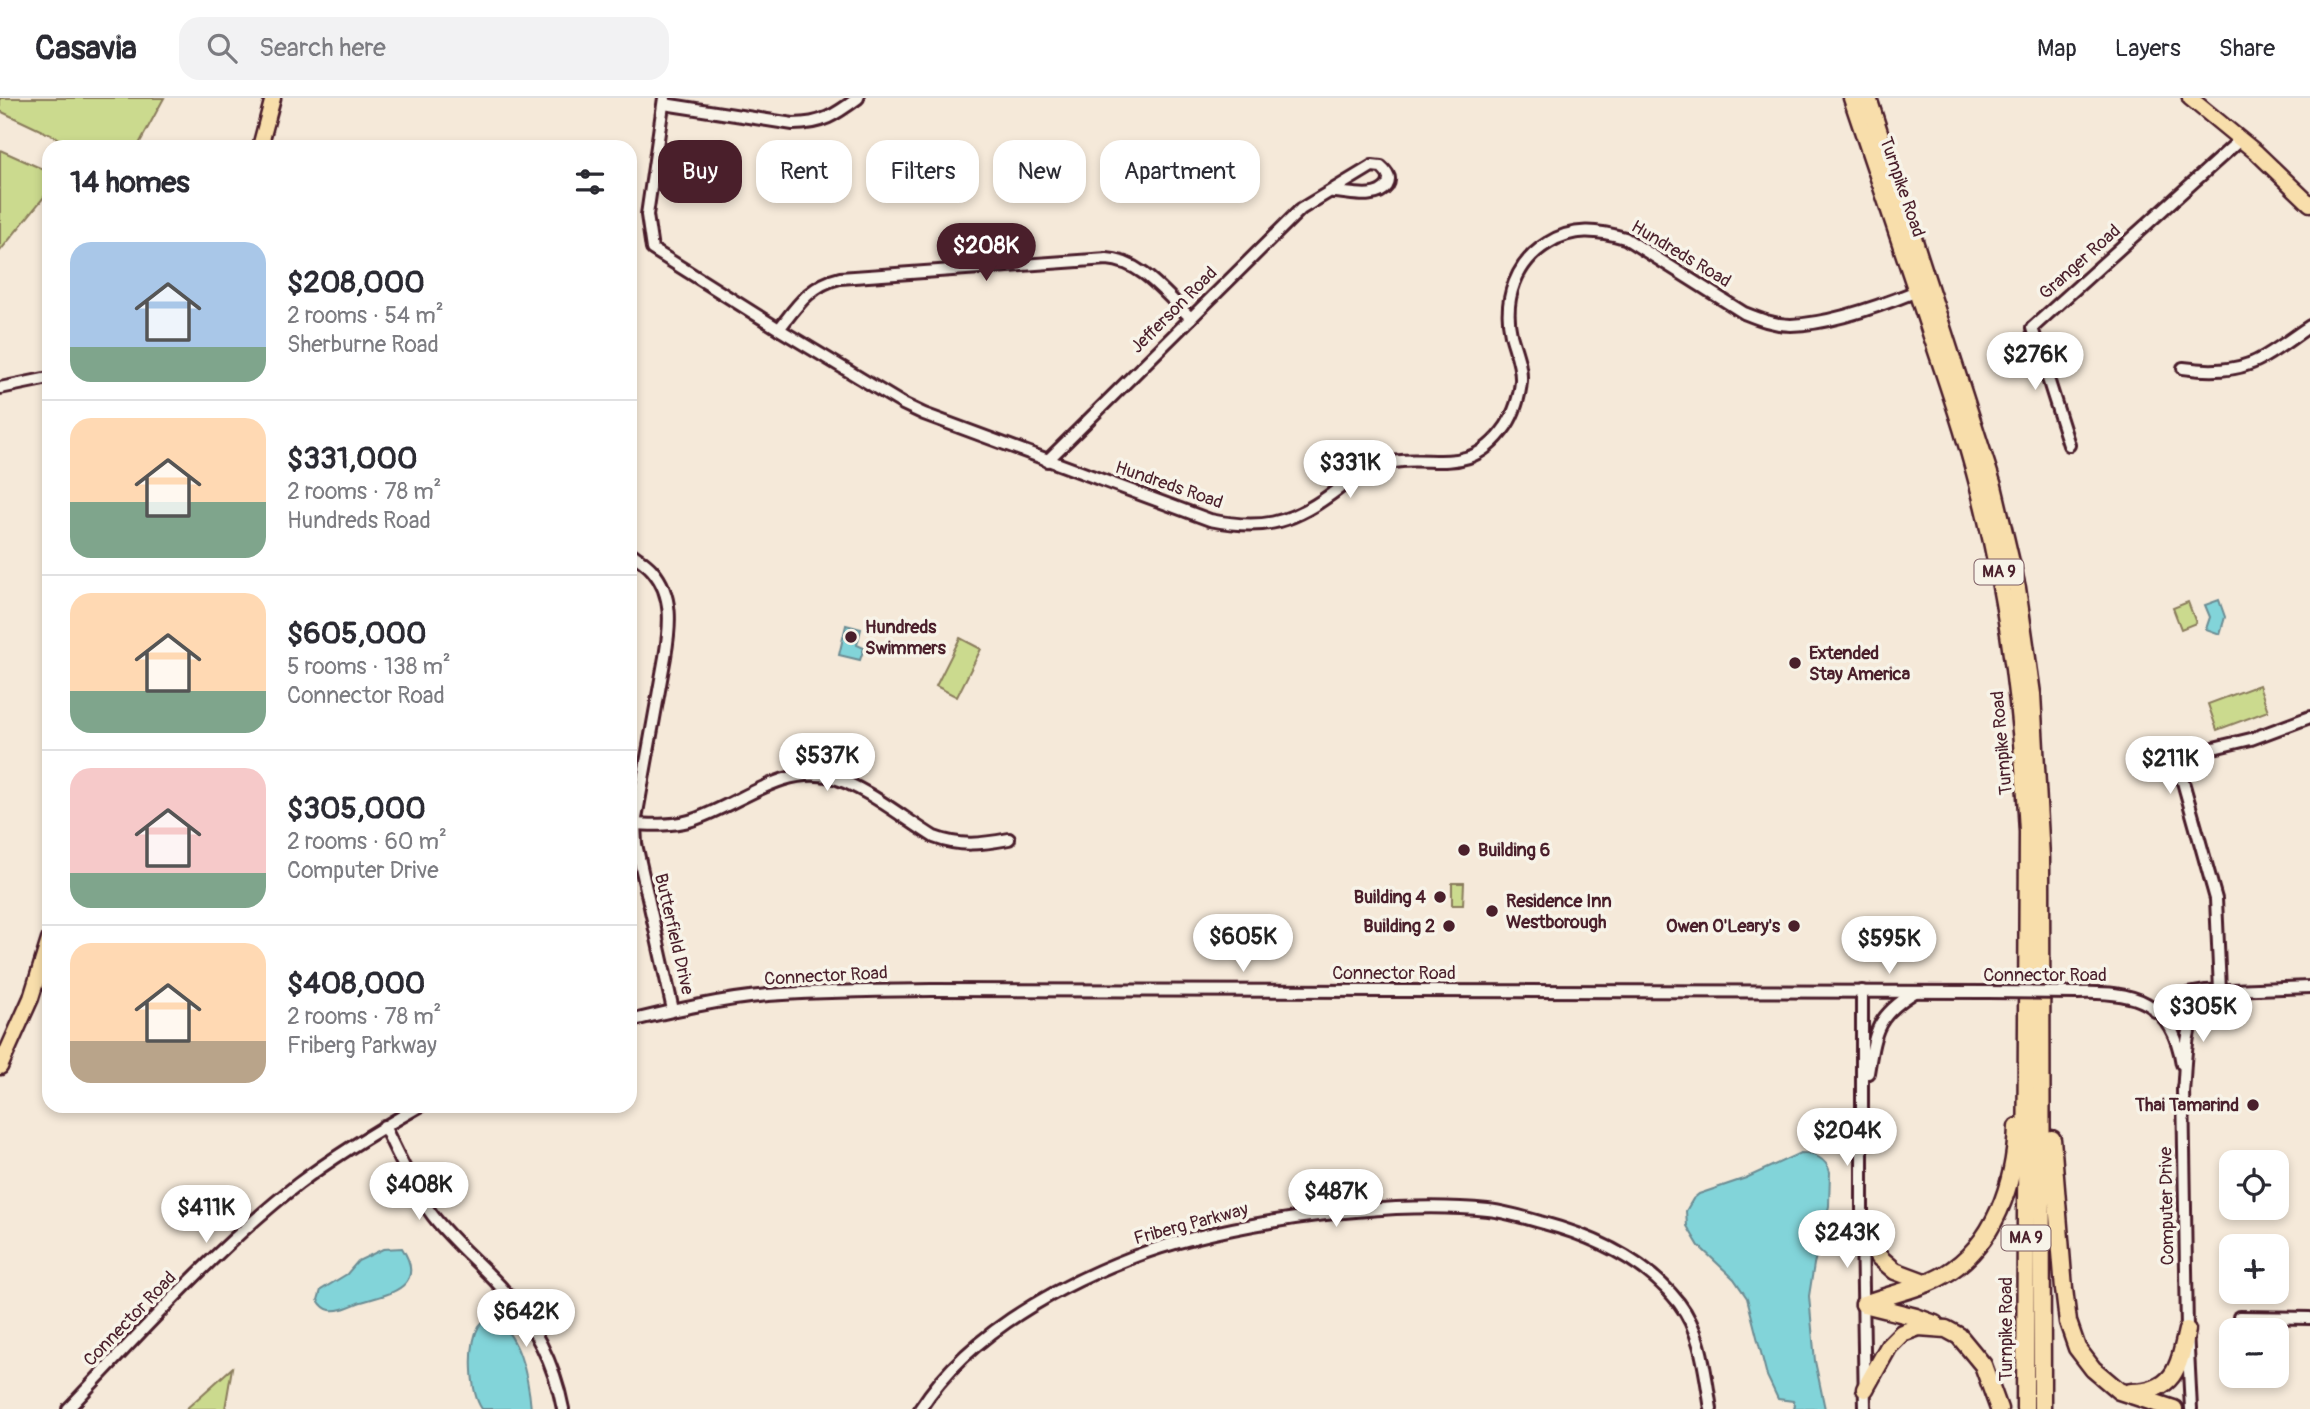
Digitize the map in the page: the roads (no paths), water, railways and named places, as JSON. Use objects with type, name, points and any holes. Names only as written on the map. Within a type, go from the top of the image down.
[{"type":"highway","name":"Turnpike Road","points":[[1852,98],[1975,470],[2000,581],[2013,658],[2025,769],[2028,832],[2025,1409]]},
{"type":"highway","name":"Turnpike Road","points":[[1868,98],[1993,486],[2017,588],[2032,694],[2041,858],[2042,1409]]},
{"type":"highway","points":[[1864,1304],[1927,1283],[1947,1273],[1971,1253],[1985,1236],[2005,1195],[2013,1163],[2019,1094],[2027,1067]]},
{"type":"highway","points":[[2043,1097],[2052,1122],[2068,1322],[2082,1355],[2093,1369],[2119,1391],[2174,1409]]},
{"type":"highway","points":[[1862,1235],[1880,1258],[1895,1271],[1927,1283]]},
{"type":"highway","points":[[1864,1304],[1916,1317],[1959,1336],[1983,1365],[1999,1409]]},
{"type":"highway","points":[[1865,1390],[1889,1346],[1902,1333],[1919,1326],[1946,1329]]},
{"type":"highway","points":[[2119,1391],[2146,1392],[2168,1382],[2180,1363],[2187,1330]]},
{"type":"main road","points":[[262,140],[273,98]]},
{"type":"main road","points":[[2190,98],[2241,139],[2310,204]]},
{"type":"main road","points":[[0,1067],[31,998],[42,963]]},
{"type":"street","points":[[664,101],[806,124],[828,118],[858,98]]},
{"type":"street","name":"Hundreds Road","points":[[664,101],[647,215],[652,249],[779,329],[924,414],[1210,520],[1233,525],[1279,523],[1301,514],[1359,475],[1381,465],[1404,461],[1451,462],[1473,456],[1492,443],[1507,425],[1517,403],[1521,380],[1508,312],[1511,289],[1521,268],[1536,250],[1556,237],[1579,231],[1602,231],[1625,239],[1744,313],[1789,325],[1812,323],[1879,305],[1917,291]]},
{"type":"street","name":"Granger Road","points":[[2068,445],[2032,328],[2241,139]]},
{"type":"street","name":"Jefferson Road","points":[[1047,461],[1301,209],[1373,166],[1381,167],[1388,174],[1389,181],[1380,192],[1359,195],[1333,192]]},
{"type":"street","points":[[779,329],[817,286],[840,278],[1107,259],[1119,260],[1136,267],[1191,318]]},
{"type":"street","points":[[2183,368],[2200,371],[2251,364],[2310,326]]},
{"type":"street","points":[[0,388],[42,379]]},
{"type":"street","name":"Butterfield Drive","points":[[637,558],[652,571],[665,592],[670,630],[637,798]]},
{"type":"street","points":[[2220,990],[2216,899],[2176,757],[2251,738],[2310,717]]},
{"type":"street","points":[[637,824],[662,825],[688,821],[782,780],[818,775],[845,782],[948,843],[965,845],[1009,839]]},
{"type":"street","name":"Butterfield Drive","points":[[637,853],[673,1010]]},
{"type":"street","points":[[2155,1011],[2189,994],[2220,990],[2310,987]]},
{"type":"street","name":"Connector Road","points":[[637,1019],[673,1010],[767,995],[904,990],[2114,993],[2139,1000],[2155,1011]]},
{"type":"street","points":[[2183,1092],[2190,1022],[2204,1001],[2220,990]]},
{"type":"street","points":[[1862,991],[1865,1409]]},
{"type":"street","points":[[1863,1100],[1875,1033],[1885,1015],[1915,992]]},
{"type":"street","name":"Computer Drive","points":[[2155,1011],[2170,1026],[2178,1045],[2183,1092],[2191,1409]]},
{"type":"street","name":"Connector Road","points":[[68,1409],[242,1232],[299,1184],[407,1113]]},
{"type":"street","points":[[384,1126],[432,1214],[463,1250],[499,1285],[530,1325],[549,1362],[563,1409]]},
{"type":"street","name":"Friberg Parkway","points":[[920,1409],[962,1359],[992,1334],[1053,1294],[1132,1257],[1232,1228],[1340,1212],[1429,1208],[1488,1210],[1545,1223],[1595,1240],[1643,1267],[1680,1305],[1692,1325],[1700,1349],[1711,1409]]},
{"type":"street","points":[[2239,1317],[2310,1318]]},
{"type":"water","points":[[2219,600],[2225,617],[2220,634],[2206,629],[2210,617],[2205,605]]},
{"type":"water","name":"Hundreds Swimmers","points":[[846,625],[861,629],[857,645],[864,648],[860,660],[839,655]]},
{"type":"water","points":[[1800,1153],[1818,1157],[1830,1172],[1829,1206],[1809,1296],[1815,1361],[1825,1409],[1794,1409],[1793,1401],[1778,1399],[1767,1376],[1747,1298],[1734,1279],[1699,1246],[1687,1226],[1686,1211],[1699,1194],[1746,1178]]},
{"type":"water","points":[[402,1248],[409,1261],[410,1271],[408,1280],[402,1286],[384,1296],[338,1310],[326,1309],[319,1302],[321,1290],[347,1274],[358,1261],[383,1249]]},
{"type":"water","points":[[487,1319],[498,1323],[514,1342],[525,1370],[531,1409],[482,1409],[478,1401],[473,1380],[473,1345],[479,1326]]},
{"type":"place","name":"Hundreds Swimmers","points":[[851,637]]},
{"type":"place","name":"Extended Stay America","points":[[1795,663]]},
{"type":"place","name":"Building 6","points":[[1464,850]]},
{"type":"place","name":"Building 4","points":[[1440,897]]},
{"type":"place","name":"Residence Inn Westborough","points":[[1492,911]]},
{"type":"place","name":"Building 2","points":[[1449,926]]},
{"type":"place","name":"Owen O'Leary's","points":[[1794,926]]},
{"type":"place","name":"Thai Tamarind","points":[[2253,1105]]}]
